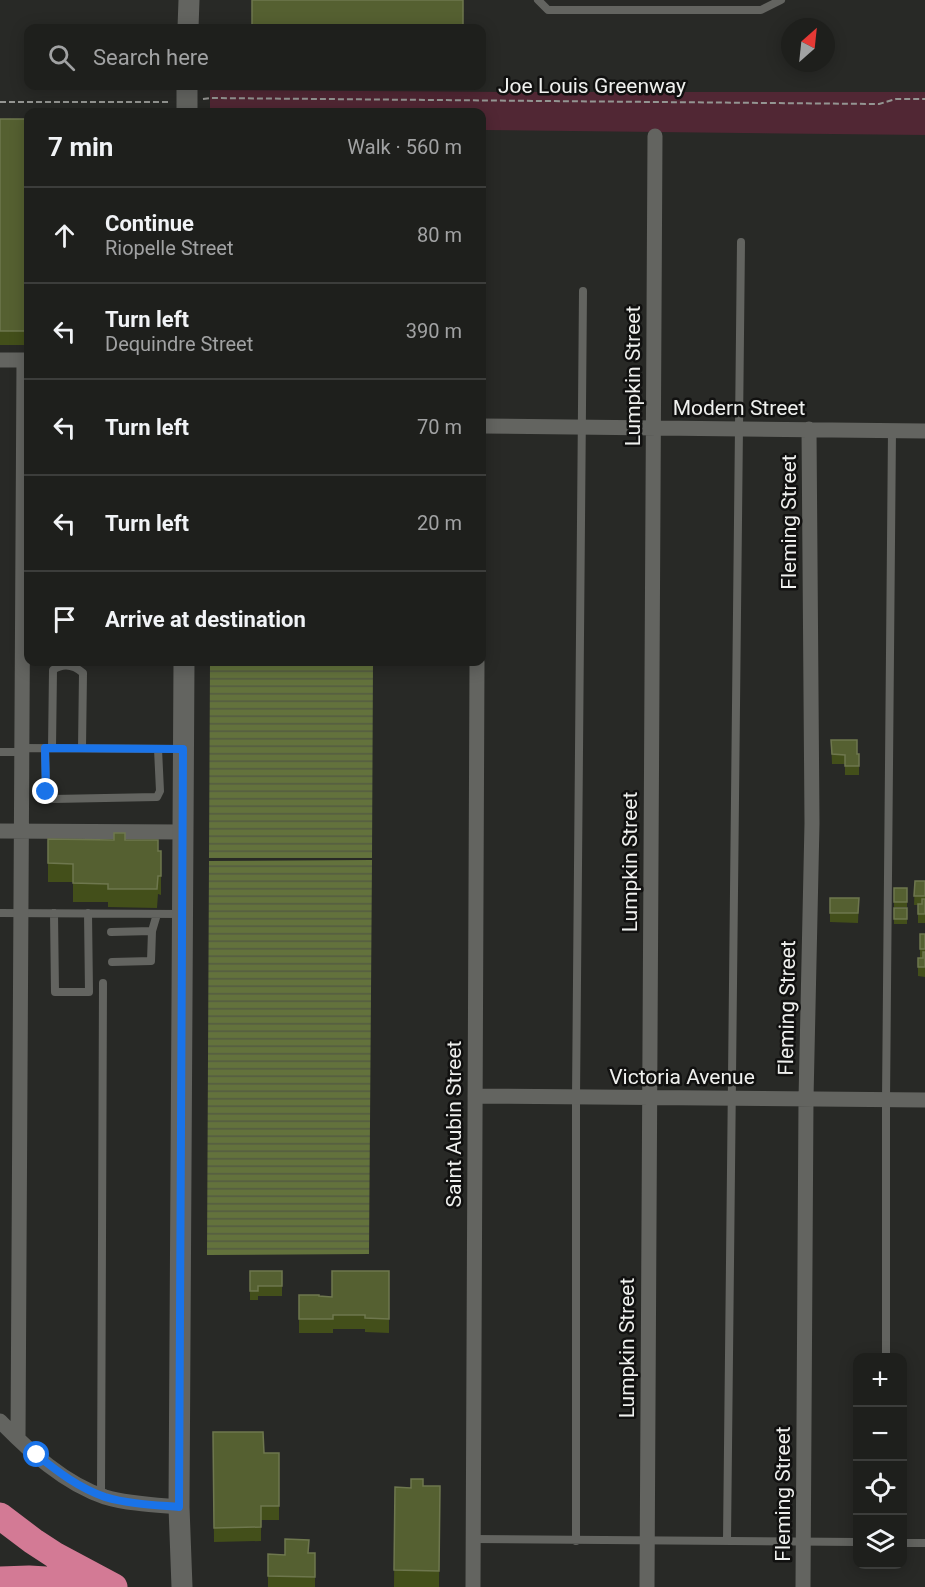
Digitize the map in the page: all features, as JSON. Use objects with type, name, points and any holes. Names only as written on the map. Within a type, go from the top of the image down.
[{"type":"highway","points":[[0,1516],[56,1556],[114,1587]]},
{"type":"highway","points":[[0,1580],[63,1581],[89,1587]]},
{"type":"street","points":[[188,24],[189,0]]},
{"type":"street","name":"Lumpkin Street","points":[[647,1587],[655,136]]},
{"type":"street","points":[[0,360],[24,360]]},
{"type":"street","name":"Modern Street","points":[[486,426],[925,430]]},
{"type":"street","name":"Fleming Street","points":[[803,1587],[806,1099],[812,823],[809,429]]},
{"type":"street","points":[[18,1438],[24,555]]},
{"type":"street","points":[[182,1587],[179,1507],[184,666]]},
{"type":"street","name":"Saint Aubin Street","points":[[473,1587],[477,666]]},
{"type":"street","points":[[0,831],[183,831]]},
{"type":"street","name":"Victoria Avenue","points":[[475,1096],[925,1100]]},
{"type":"street","points":[[0,1420],[46,1463],[74,1483],[102,1496],[123,1501],[179,1507]]},
{"type":"lane","points":[[538,0],[548,10],[761,10],[781,0]]},
{"type":"lane","points":[[728,1541],[741,242]]},
{"type":"lane","points":[[576,1541],[576,1097],[583,291]]},
{"type":"lane","points":[[886,1353],[892,430]]},
{"type":"lane","points":[[82,748],[83,673],[74,666],[59,666],[53,670],[46,792],[53,799],[157,797],[160,791],[158,749]]},
{"type":"lane","points":[[0,752],[49,748],[183,749]]},
{"type":"lane","points":[[0,913],[182,914]]},
{"type":"lane","points":[[54,913],[55,992],[89,992],[88,913]]},
{"type":"lane","points":[[112,962],[151,961],[152,931],[157,914]]},
{"type":"lane","points":[[111,932],[152,931]]},
{"type":"lane","points":[[102,1496],[103,983]]},
{"type":"lane","points":[[473,1539],[853,1542]]},
{"type":"lane","points":[[907,1543],[925,1543]]},
{"type":"path","name":"Joe Louis Greenway","points":[[0,102],[211,98],[879,104],[896,99],[925,99]]},
{"type":"shaded area","points":[[210,90],[925,92],[925,135],[486,130],[486,108],[210,108]]},
{"type":"shaded area","points":[[210,666],[373,666],[372,858],[209,858]]},
{"type":"shaded area","points":[[372,860],[369,1254],[207,1255],[209,861]]},
{"type":"building","points":[[252,0],[463,0],[463,24],[252,24]]},
{"type":"building","points":[[0,119],[24,119],[24,331],[0,331]]},
{"type":"building","points":[[831,740],[857,740],[859,766],[845,766],[845,755],[832,754]]},
{"type":"building","points":[[114,833],[125,833],[125,840],[158,840],[158,851],[161,851],[161,876],[158,876],[157,889],[108,889],[108,884],[73,883],[73,864],[48,863],[48,839],[114,840]]},
{"type":"building","points":[[915,881],[925,881],[925,896],[914,896]]},
{"type":"building","points":[[894,888],[907,888],[907,902],[894,902]]},
{"type":"building","points":[[830,898],[859,898],[858,913],[830,913]]},
{"type":"building","points":[[922,899],[925,899],[925,914],[918,914],[918,904],[922,904]]},
{"type":"building","points":[[894,908],[907,908],[907,919],[894,919]]},
{"type":"building","points":[[920,934],[925,934],[925,949],[920,949]]},
{"type":"building","points":[[923,952],[925,952],[925,967],[918,967],[918,958],[923,958]]},
{"type":"building","points":[[250,1271],[282,1271],[282,1286],[258,1286],[258,1291],[250,1291]]},
{"type":"building","points":[[332,1271],[389,1271],[389,1319],[365,1318],[365,1315],[333,1315],[333,1319],[299,1319],[299,1295],[332,1297]]},
{"type":"building","points":[[213,1432],[263,1432],[264,1453],[279,1453],[279,1506],[261,1506],[261,1527],[214,1528]]},
{"type":"building","points":[[411,1479],[423,1479],[423,1486],[440,1486],[439,1571],[394,1570],[395,1487],[411,1488]]},
{"type":"building","points":[[285,1539],[309,1540],[308,1553],[315,1553],[315,1577],[268,1576],[268,1554],[285,1555]]},
{"type":"route","points":[[37,1455],[74,1483],[92,1492],[123,1501],[179,1507],[183,749],[45,748],[46,792]]}]
